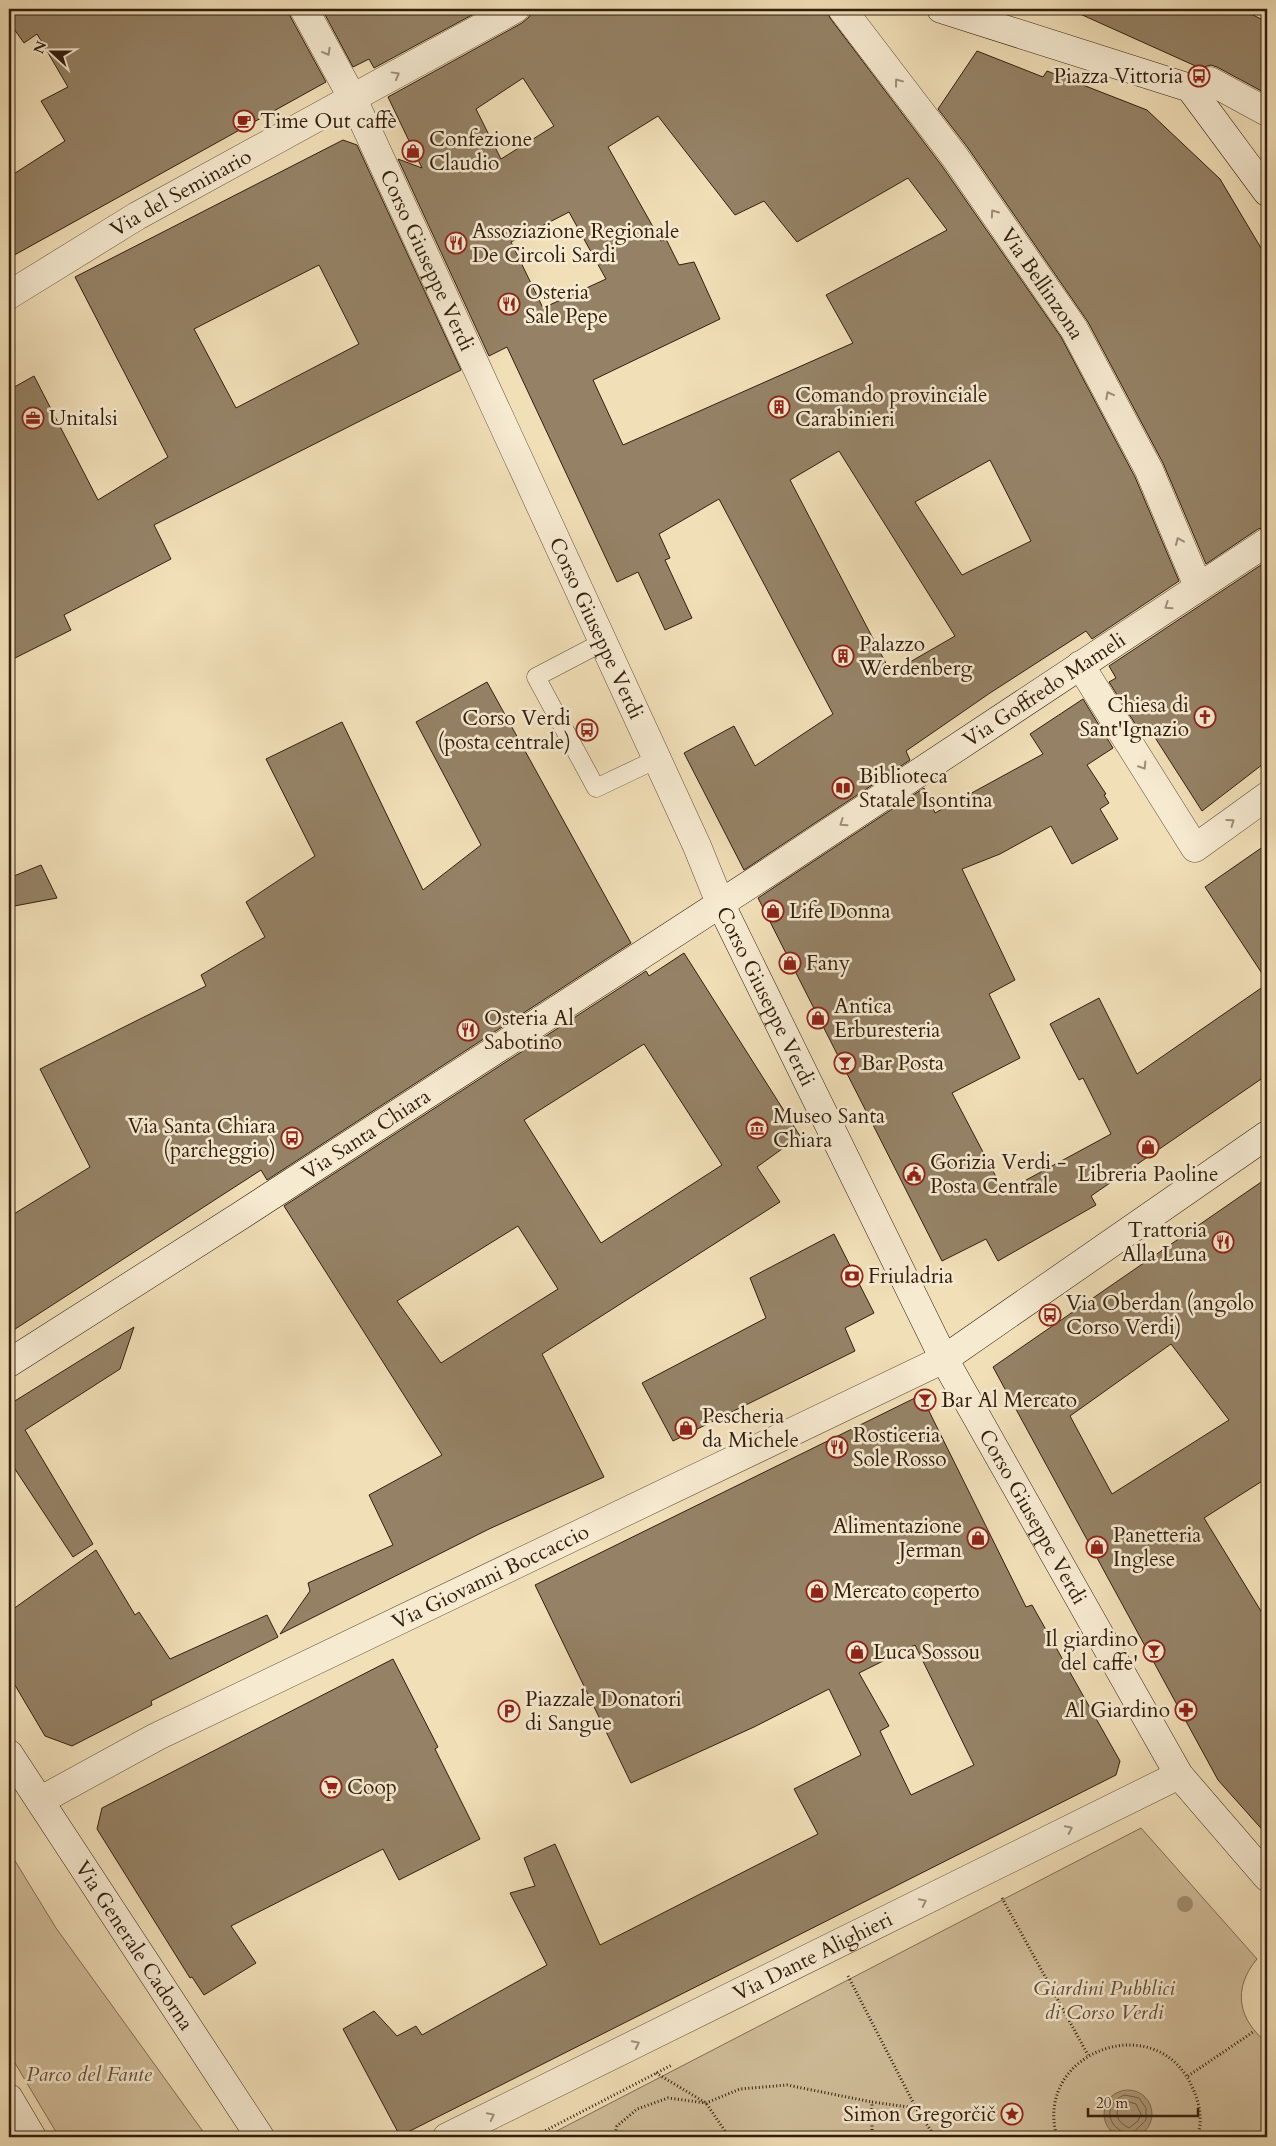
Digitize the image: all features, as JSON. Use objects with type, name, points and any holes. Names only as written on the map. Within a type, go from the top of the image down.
[{"type":"street","name":"Corso Giuseppe Verdi","points":[[304,9],[353,99],[697,846],[720,902],[944,1359],[1179,1775],[1267,1877]]},
{"type":"street","name":"Via del Seminario","points":[[9,295],[138,216],[515,9]]},
{"type":"street","name":"Via Bellinzona","points":[[842,9],[955,157],[1074,329],[1149,470],[1198,586]]},
{"type":"street","points":[[941,9],[1190,88],[1267,192]]},
{"type":"street","points":[[1190,88],[1210,81],[1267,112]]},
{"type":"street","name":"Via Goffredo Mameli","points":[[720,902],[1267,542]]},
{"type":"street","points":[[1080,665],[1195,848],[1267,796]]},
{"type":"street","name":"Via Santa Chiara","points":[[9,1363],[248,1211],[720,902]]},
{"type":"street","name":"Via Giovanni Boccaccio","points":[[41,1800],[156,1737],[944,1359],[1267,1135]]},
{"type":"street","name":"Via Generale Cadorna","points":[[9,1754],[41,1800],[260,2137]]},
{"type":"street","name":"Via Dante Alighieri","points":[[447,2137],[1179,1775]]},
{"type":"street","points":[[9,2098],[32,2137]]},
{"type":"lane","points":[[603,642],[536,676],[596,788],[657,759]]},
{"type":"path","points":[[1002,1898],[1088,2054]]},
{"type":"path","points":[[848,1976],[916,2108],[935,2137]]},
{"type":"path","points":[[1188,2076],[1253,2032]]},
{"type":"path","points":[[1057,2137],[1053,2124],[1056,2097],[1068,2072],[1088,2054],[1114,2044],[1145,2046],[1168,2056],[1188,2076],[1199,2102],[1200,2129],[1197,2137]]},
{"type":"path","points":[[656,2074],[706,2103],[729,2137]]},
{"type":"path","points":[[614,2137],[617,2126],[637,2109],[668,2098],[706,2103],[740,2089],[787,2085],[872,2102],[916,2108]]},
{"type":"path","points":[[872,2102],[872,2137]]},
{"type":"green space","name":"Giardini Pubblici di Corso Verdi","points":[[1141,1828],[1257,1959],[1244,1981],[1242,2003],[1244,2014],[1250,2024],[1267,2043],[1267,2137],[545,2137]]},
{"type":"green space","name":"Parco del Fante","points":[[9,1851],[56,1928],[207,2137],[59,2137],[9,2053]]},
{"type":"water","points":[[1128,2090],[1137,2092],[1145,2097],[1150,2105],[1152,2114],[1150,2123],[1145,2131],[1137,2136],[1128,2138],[1119,2136],[1111,2131],[1106,2123],[1104,2114],[1106,2105],[1111,2097],[1119,2092]]},
{"type":"building","points":[[9,9],[288,9],[326,82],[9,258],[9,177],[65,141],[41,101],[68,87],[37,34],[24,43],[9,22]]},
{"type":"building","points":[[322,9],[483,9],[374,68],[369,59],[353,67]]},
{"type":"building","points":[[531,9],[827,9],[830,18],[942,166],[1061,337],[1135,477],[1179,581],[1092,639],[1086,631],[990,693],[906,751],[910,760],[744,870],[684,753],[734,726],[755,766],[833,714],[719,499],[659,534],[670,558],[665,560],[692,618],[665,630],[638,572],[617,582],[507,347],[489,356],[398,159],[422,168],[388,97],[522,23],[529,17]],"holes":[[[523,78],[554,126],[501,159],[476,109]],[[658,116],[735,215],[764,201],[797,242],[908,178],[947,230],[826,295],[853,343],[623,445],[593,380],[720,319],[694,262],[679,265],[666,239],[661,241],[608,147]],[[569,212],[606,279],[543,308],[511,242]],[[839,451],[955,636],[891,673],[790,480]],[[990,460],[1031,541],[962,575],[915,502]]]},
{"type":"building","points":[[1069,9],[1241,9],[1267,22],[1267,94],[1217,67],[1211,65],[1200,68]]},
{"type":"building","points":[[977,51],[1043,77],[1047,71],[1147,110],[1220,179],[1267,258],[1267,527],[1258,529],[1206,564],[1163,463],[1088,322],[968,148],[938,109]]},
{"type":"building","points":[[343,140],[357,145],[461,370],[154,525],[171,559],[64,615],[71,630],[9,661],[9,390],[34,376],[98,500],[168,457],[75,277]],"holes":[[[319,265],[359,344],[236,408],[194,329]]]},
{"type":"building","name":"Chiesa di Sant'Ignazio","points":[[1267,561],[1267,761],[1202,811],[1147,725],[1139,730],[1109,682],[1116,678],[1109,666]]},
{"type":"building","points":[[487,682],[631,943],[267,1180],[261,1170],[9,1333],[9,1217],[90,1167],[40,1069],[206,986],[201,975],[265,937],[246,902],[315,856],[266,759],[342,722],[423,890],[481,845],[416,722]]},
{"type":"building","points":[[1083,699],[1113,748],[1087,765],[1106,794],[1104,795],[1109,803],[1100,809],[1118,839],[1072,864],[1051,826],[1000,854],[962,869],[1015,980],[989,994],[1020,1058],[952,1093],[1004,1192],[1111,1134],[1083,1078],[1079,1080],[1050,1024],[1099,998],[1137,1074],[1267,984],[1267,1075],[1091,1196],[1096,1205],[998,1261],[986,1239],[942,1261],[758,898],[924,788],[935,813],[1043,754],[1030,734]]},
{"type":"building","points":[[1267,844],[1267,981],[1205,887]]},
{"type":"building","points":[[41,865],[57,898],[9,907],[9,878]]},
{"type":"building","points":[[684,953],[800,1136],[757,1167],[780,1202],[542,1354],[604,1477],[489,1529],[280,1634],[310,1591],[308,1583],[393,1545],[369,1495],[442,1455],[284,1206],[646,971],[649,976]],"holes":[[[644,1044],[722,1165],[601,1243],[524,1120]],[[518,1226],[558,1289],[441,1363],[397,1301]]]},
{"type":"building","points":[[1267,1178],[1267,1478],[1204,1518],[1267,1621],[1267,1835],[1218,1780],[993,1367]],"holes":[[[1171,1344],[1229,1420],[1112,1494],[1070,1416]]]},
{"type":"building","points":[[834,1234],[874,1313],[845,1328],[855,1351],[673,1441],[642,1383],[766,1318],[750,1278]]},
{"type":"building","points":[[134,1327],[120,1369],[25,1430],[93,1544],[73,1557],[9,1460],[9,1402],[10,1404]]},
{"type":"building","points":[[921,1395],[1026,1607],[1032,1605],[1120,1761],[1116,1775],[400,2136],[343,2029],[374,2011],[397,2036],[416,2026],[422,2035],[547,1965],[510,1893],[535,1886],[524,1858],[555,1844],[600,1945],[818,1834],[794,1789],[861,1755],[829,1689],[754,1727],[631,1783],[535,1585]],"holes":[[[915,1645],[974,1765],[911,1795],[880,1731],[889,1726],[859,1673]]]},
{"type":"building","points":[[96,1550],[135,1615],[139,1612],[170,1659],[267,1615],[278,1637],[151,1701],[152,1705],[72,1746],[45,1736],[9,1675],[9,1612]]},
{"type":"building","name":"Coop","points":[[393,1659],[438,1747],[435,1749],[480,1839],[399,1880],[383,1849],[231,1926],[256,1963],[204,1995],[192,1977],[190,1978],[97,1829],[102,1808]]},
{"type":"place","name":"Piazza Vittoria","points":[[1199,76]]},
{"type":"place","name":"Time Out caffè","points":[[244,121]]},
{"type":"place","name":"Confezione Claudio","points":[[413,151]]},
{"type":"place","name":"Assoziazione Regionale De Circoli Sardi","points":[[456,243]]},
{"type":"place","name":"Osteria Sale Pepe","points":[[509,304]]},
{"type":"place","name":"Comando provinciale Carabinieri","points":[[779,407]]},
{"type":"place","name":"Unitalsi","points":[[33,418]]},
{"type":"place","name":"Palazzo Werdenberg","points":[[843,656]]},
{"type":"place","name":"Chiesa di Sant'Ignazio","points":[[1205,717]]},
{"type":"place","name":"Corso Verdi (posta centrale)","points":[[587,730]]},
{"type":"place","name":"Biblioteca Statale Isontina","points":[[843,788]]},
{"type":"place","name":"Life Donna","points":[[773,911]]},
{"type":"place","name":"Fany","points":[[790,963]]},
{"type":"place","name":"Antica Erburesteria","points":[[818,1018]]},
{"type":"place","name":"Osteria Al Sabotino","points":[[468,1030]]},
{"type":"place","name":"Bar Posta","points":[[845,1063]]},
{"type":"place","name":"Museo Santa Chiara","points":[[757,1128]]},
{"type":"place","name":"Via Santa Chiara (parcheggio)","points":[[292,1138]]},
{"type":"place","name":"Libreria Paoline","points":[[1148,1147]]},
{"type":"place","name":"Gorizia Verdi - Posta Centrale","points":[[914,1174]]},
{"type":"place","name":"Trattoria Alla Luna","points":[[1223,1242]]},
{"type":"place","name":"Friuladria","points":[[852,1276]]},
{"type":"place","name":"Via Oberdan (angolo Corso Verdi)","points":[[1050,1315]]},
{"type":"place","name":"Bar Al Mercato","points":[[925,1400]]},
{"type":"place","name":"Pescheria da Michele","points":[[686,1428]]},
{"type":"place","name":"Rosticeria Sole Rosso","points":[[837,1447]]},
{"type":"place","name":"Alimentazione Jerman","points":[[978,1538]]},
{"type":"place","name":"Panetteria Inglese","points":[[1097,1547]]},
{"type":"place","name":"Mercato coperto","points":[[817,1591]]},
{"type":"place","name":"Il giardino del caffe'","points":[[1154,1651]]},
{"type":"place","name":"Luca Sossou","points":[[857,1652]]},
{"type":"place","name":"Al Giardino","points":[[1186,1710]]},
{"type":"place","name":"Piazzale Donatori di Sangue","points":[[509,1711]]},
{"type":"place","name":"Coop","points":[[331,1787]]},
{"type":"place","name":"Simon Gregorčič","points":[[1012,2114]]}]
